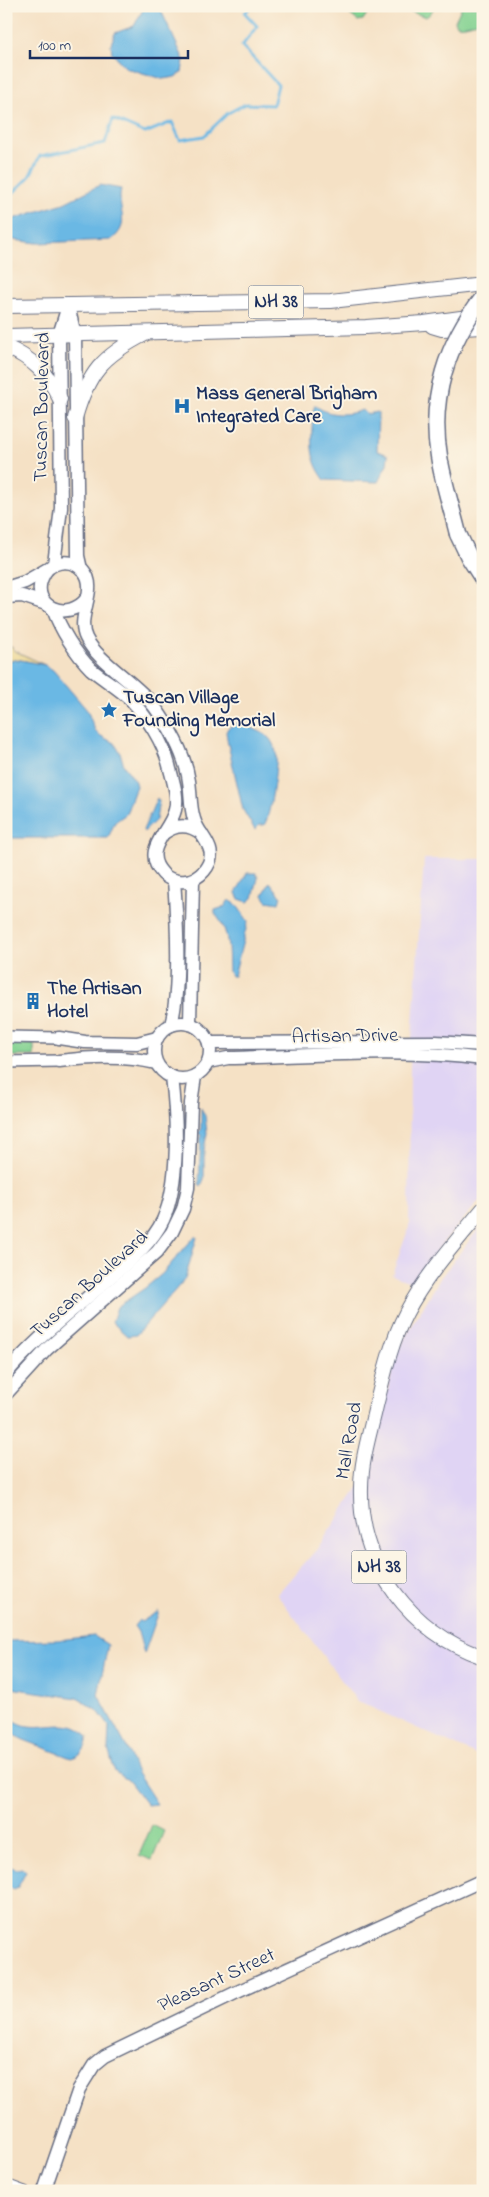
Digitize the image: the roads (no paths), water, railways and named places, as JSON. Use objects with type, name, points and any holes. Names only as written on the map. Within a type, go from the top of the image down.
[{"type":"highway","points":[[482,577],[458,534],[439,457],[436,432],[438,395],[443,371],[457,336],[483,297]]},
{"type":"main road","name":"NH 38","points":[[6,306],[331,301],[483,284]]},
{"type":"main road","name":"Tuscan Boulevard","points":[[68,306],[75,335],[78,556],[81,569],[89,582],[82,629],[86,639],[99,655],[138,688],[172,732],[189,781],[194,821],[210,850],[207,868],[193,880]]},
{"type":"main road","name":"Tuscan Boulevard","points":[[68,306],[59,335],[61,508],[50,567],[42,576],[40,591],[79,654],[91,668],[130,700],[149,724],[166,756],[174,789],[176,808],[155,851],[155,860],[159,869],[166,876],[174,880]]},
{"type":"main road","name":"NH 38","points":[[6,336],[321,329],[424,323],[483,315]]},
{"type":"main road","points":[[424,323],[442,329],[483,327]]},
{"type":"main road","points":[[75,418],[84,389],[100,365],[120,348],[148,332]]},
{"type":"main road","points":[[6,347],[32,361],[45,373],[60,399]]},
{"type":"main road","points":[[6,588],[25,582],[50,567],[68,562],[81,569]]},
{"type":"main road","points":[[6,597],[22,596],[69,611],[76,609],[87,598]]},
{"type":"main road","points":[[162,835],[169,829],[186,826],[202,834]]},
{"type":"main road","points":[[171,1025],[175,1004],[174,880],[183,882],[193,880],[190,1023]]},
{"type":"main road","points":[[180,1022],[190,1023],[198,1027],[210,1043],[210,1056],[203,1070],[195,1076],[180,1079],[172,1078],[164,1073],[156,1063],[154,1047],[162,1030],[180,1022]]},
{"type":"main road","points":[[59,1038],[84,1042],[136,1043],[157,1038]]},
{"type":"main road","name":"Artisan Drive","points":[[210,1043],[436,1042],[483,1045]]},
{"type":"main road","name":"Artisan Drive","points":[[208,1062],[228,1058],[397,1054],[483,1059]]},
{"type":"main road","points":[[59,1061],[84,1058],[132,1058],[156,1063]]},
{"type":"main road","name":"Tuscan Boulevard","points":[[6,1394],[47,1349],[144,1265],[157,1252],[172,1232],[183,1209],[188,1188],[190,1103],[195,1076]]},
{"type":"main road","name":"Tuscan Boulevard","points":[[6,1374],[35,1344],[145,1246],[163,1221],[175,1174],[175,1097],[172,1078]]},
{"type":"main road","name":"Mall Road","points":[[483,1209],[430,1276],[400,1325],[378,1400],[365,1456],[361,1488],[365,1527],[371,1548],[379,1567],[396,1594],[415,1617],[428,1628],[455,1645],[483,1657]]},
{"type":"main road","name":"Pleasant Street","points":[[44,2191],[79,2089],[90,2071],[105,2056],[235,1993],[483,1880]]},
{"type":"street","points":[[6,1037],[59,1038]]},
{"type":"street","points":[[6,1062],[59,1061]]},
{"type":"street","points":[[6,2184],[25,2191]]},
{"type":"water","points":[[145,6],[159,6],[184,60],[182,72],[175,77],[163,79],[126,68],[112,53],[111,44],[115,33],[134,26]]},
{"type":"water","points":[[100,185],[121,189],[120,204],[123,222],[118,234],[111,240],[37,243],[6,239],[6,225],[10,220],[64,203]]},
{"type":"water","points":[[315,405],[325,411],[338,414],[362,410],[367,414],[378,412],[377,451],[388,455],[387,464],[378,482],[325,480],[319,472],[313,455],[313,411]]},
{"type":"water","points":[[6,660],[21,660],[45,665],[53,670],[87,710],[95,730],[101,736],[114,743],[120,752],[124,766],[134,779],[136,786],[126,814],[115,822],[108,838],[6,838]]},
{"type":"water","points":[[237,723],[266,735],[276,752],[275,778],[269,812],[264,825],[259,825],[255,830],[243,810],[228,744],[226,732],[228,728]]},
{"type":"water","points":[[157,798],[159,801],[156,820],[144,832],[143,830]]},
{"type":"water","points":[[247,873],[256,873],[258,878],[253,898],[248,902],[239,899],[236,893]]},
{"type":"water","points":[[270,882],[281,896],[279,903],[267,901],[263,895]]},
{"type":"water","points":[[229,900],[236,904],[248,921],[234,976],[231,976],[229,972],[226,934],[215,914],[215,910],[224,907]]},
{"type":"water","points":[[201,1108],[205,1116],[207,1133],[204,1149],[204,1179],[201,1186],[199,1184],[201,1135],[198,1133],[201,1130]]},
{"type":"water","points":[[195,1236],[197,1237],[185,1279],[136,1335],[127,1336],[112,1322],[117,1307],[162,1274]]},
{"type":"water","points":[[159,1611],[144,1654],[138,1632],[134,1626],[139,1620],[141,1622]]},
{"type":"water","points":[[94,1636],[108,1645],[98,1695],[126,1746],[137,1773],[157,1804],[147,1805],[128,1780],[115,1772],[108,1749],[109,1726],[97,1710],[77,1698],[17,1689],[6,1684],[6,1641],[58,1640]]},
{"type":"water","points":[[6,1716],[28,1726],[61,1725],[76,1727],[88,1737],[86,1744],[81,1753],[71,1758],[6,1731]]},
{"type":"water","points":[[6,1868],[16,1869],[22,1868],[26,1872],[18,1887],[14,1889],[8,1888],[6,1883]]},
{"type":"waterway","points":[[6,194],[11,195],[29,177],[40,156],[105,143],[113,119],[145,133],[172,122],[180,140],[204,136],[228,113],[245,104],[273,105],[278,85],[242,46],[257,26],[245,13],[251,6]]},
{"type":"place","name":"Mass General Brigham Integrated Care","points":[[182,406]]},
{"type":"place","name":"Tuscan Village Founding Memorial","points":[[109,710]]},
{"type":"place","name":"The Artisan Hotel","points":[[33,1001]]}]
